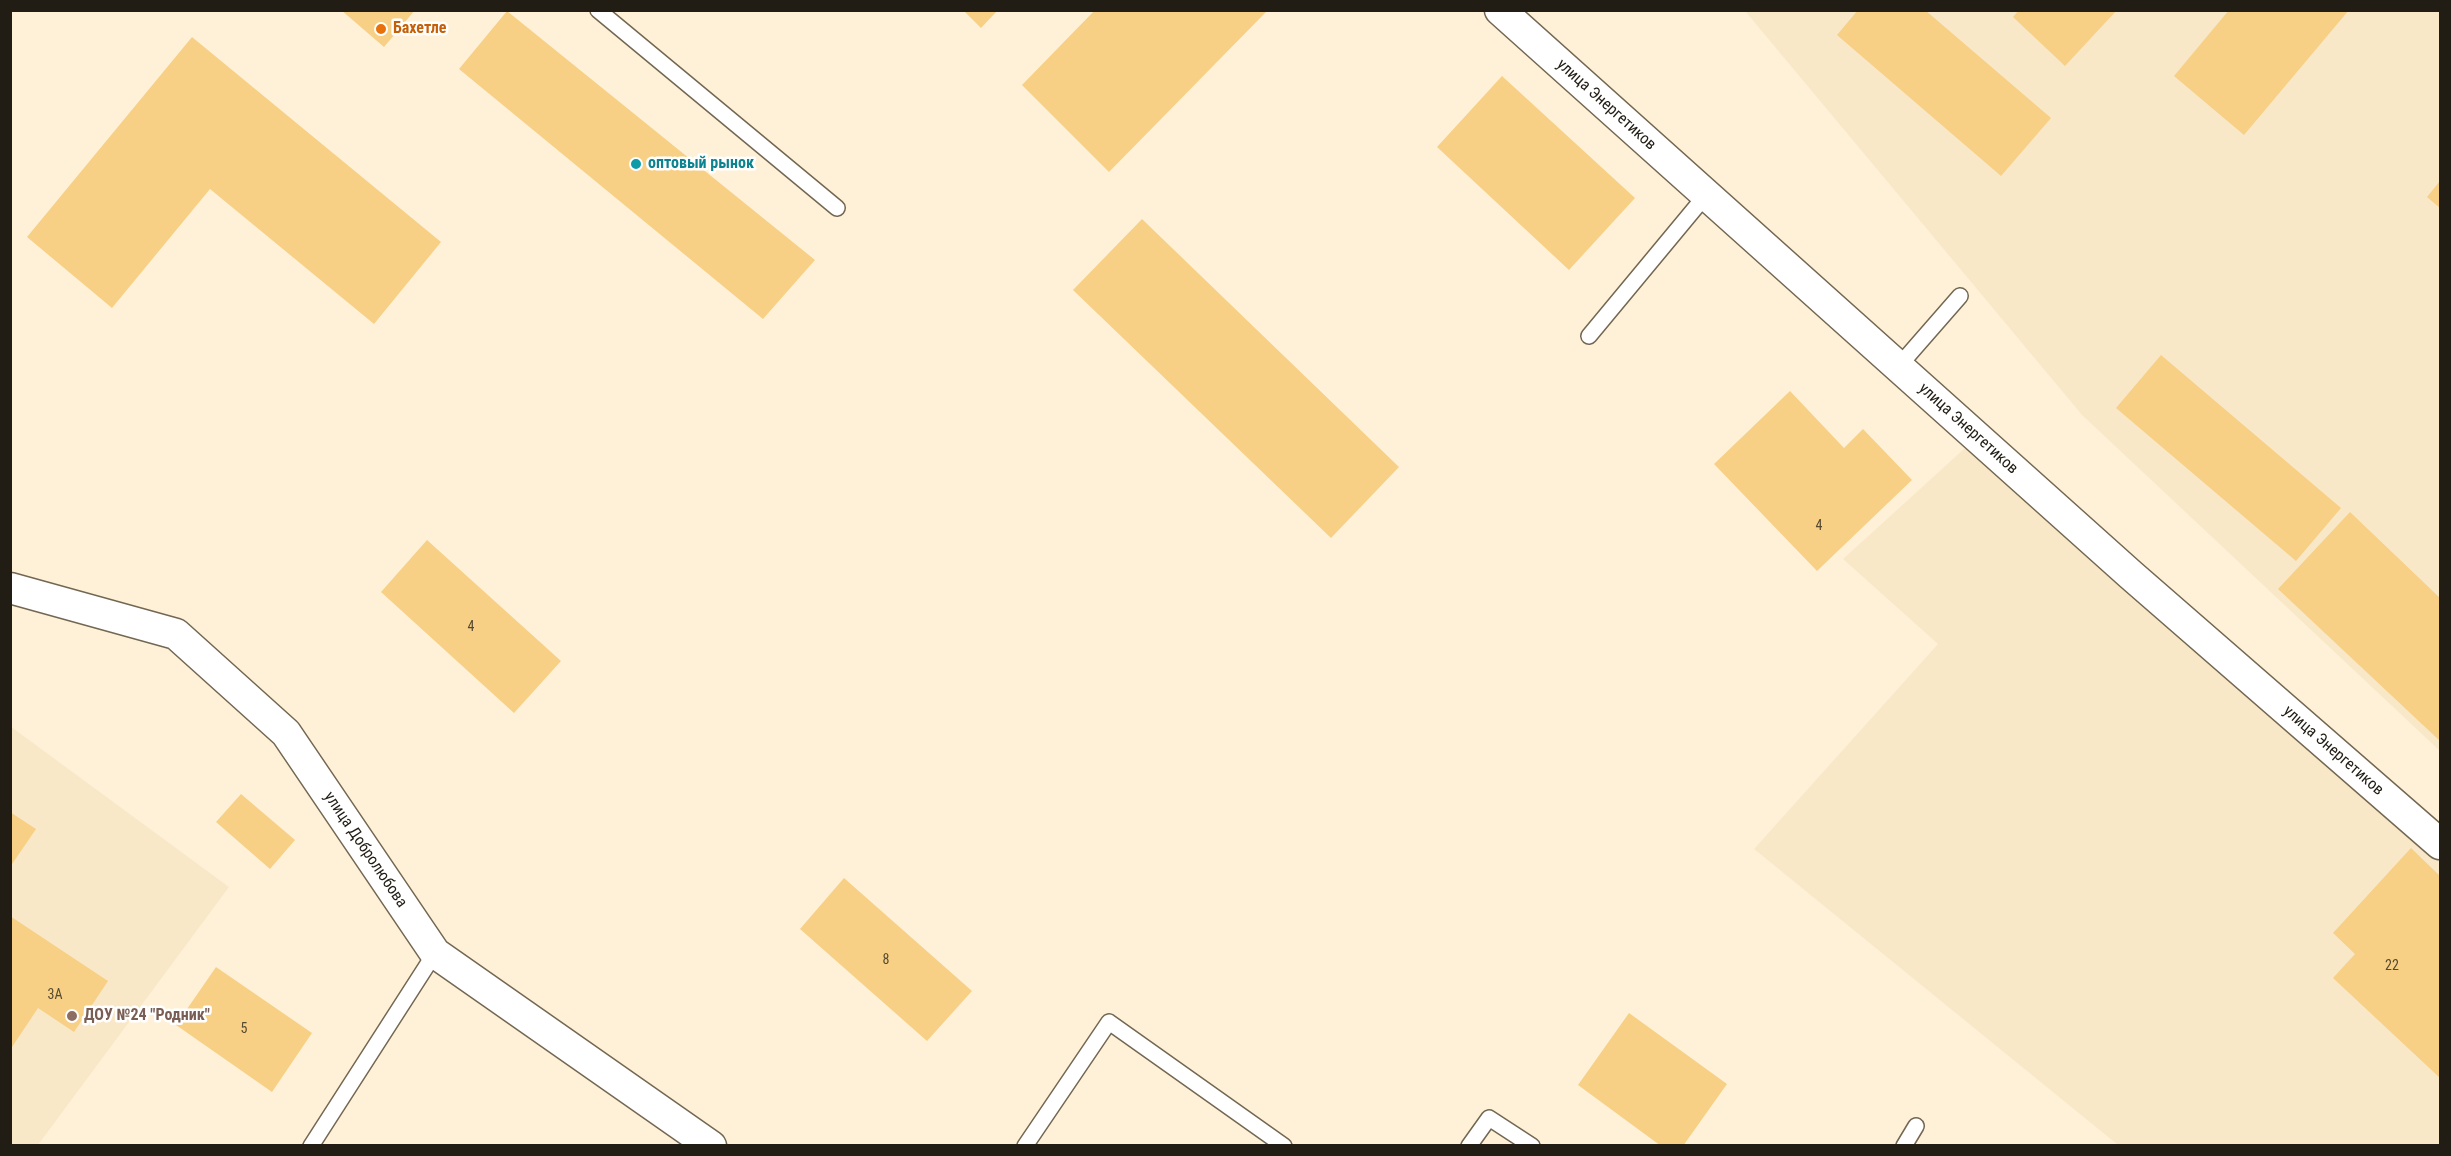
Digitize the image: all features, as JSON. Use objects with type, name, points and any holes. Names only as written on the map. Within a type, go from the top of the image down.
[{"type":"street","name":"улица Энергетиков","points":[[1500,10],[2131,575],[2440,844]]},
{"type":"street","name":"улица Добролюбова","points":[[10,588],[176,634],[286,733],[435,953],[711,1146]]},
{"type":"lane","points":[[598,10],[837,208]]},
{"type":"lane","points":[[1589,336],[1706,195]]},
{"type":"lane","points":[[1898,367],[1960,296]]},
{"type":"lane","points":[[311,1146],[435,953]]},
{"type":"lane","points":[[1025,1146],[1109,1022],[1284,1146]]},
{"type":"lane","points":[[1469,1146],[1489,1118],[1532,1146]]},
{"type":"lane","points":[[1904,1146],[1916,1126]]},
{"type":"shaded area","points":[[1745,11],[2440,11],[2440,751],[2082,415]]},
{"type":"shaded area","points":[[1965,448],[2440,859],[2440,1145],[2118,1145],[1754,849],[1938,644],[1843,559]]},
{"type":"shaded area","name":"ДОУ №24 \"Родник\"","points":[[10,726],[229,887],[38,1145],[11,1145]]},
{"type":"building","name":"Бахетле","points":[[341,10],[415,10],[384,47]]},
{"type":"building","points":[[963,10],[998,10],[981,28]]},
{"type":"building","points":[[1095,10],[1268,10],[1109,172],[1022,85]]},
{"type":"building","points":[[1858,10],[1925,10],[2051,118],[2001,176],[1837,35]]},
{"type":"building","points":[[2019,10],[2117,10],[2065,66],[2013,17]]},
{"type":"building","points":[[2229,10],[2349,10],[2244,135],[2174,76]]},
{"type":"building","name":"оптовый рынок","points":[[507,11],[815,260],[763,319],[459,69]]},
{"type":"building","points":[[192,37],[441,242],[374,324],[210,189],[112,308],[27,237]]},
{"type":"building","points":[[1502,76],[1635,198],[1569,270],[1437,147]]},
{"type":"building","points":[[2440,181],[2440,208],[2427,197]]},
{"type":"building","points":[[1142,219],[1399,467],[1331,538],[1073,290]]},
{"type":"building","points":[[2161,355],[2341,508],[2296,561],[2116,408]]},
{"type":"building","points":[[1790,391],[1844,448],[1863,429],[1912,480],[1817,571],[1714,464]]},
{"type":"building","points":[[2350,512],[2440,598],[2440,741],[2278,589]]},
{"type":"building","points":[[427,540],[561,661],[514,713],[381,592]]},
{"type":"building","points":[[241,794],[295,840],[270,869],[216,822]]},
{"type":"building","points":[[10,812],[36,829],[10,867]]},
{"type":"building","points":[[2411,848],[2440,876],[2440,1078],[2333,978],[2355,954],[2333,933]]},
{"type":"building","points":[[844,878],[972,991],[927,1041],[800,929]]},
{"type":"building","points":[[10,916],[108,981],[74,1032],[38,1008],[10,1050]]},
{"type":"building","points":[[216,967],[312,1033],[272,1092],[176,1025]]},
{"type":"building","points":[[1629,1013],[1727,1084],[1683,1146],[1661,1146],[1578,1085]]},
{"type":"place","name":"Бахетле","points":[[381,29]]},
{"type":"place","name":"оптовый рынок","points":[[636,164]]},
{"type":"place","name":"ДОУ №24 \"Родник\"","points":[[72,1016]]}]
